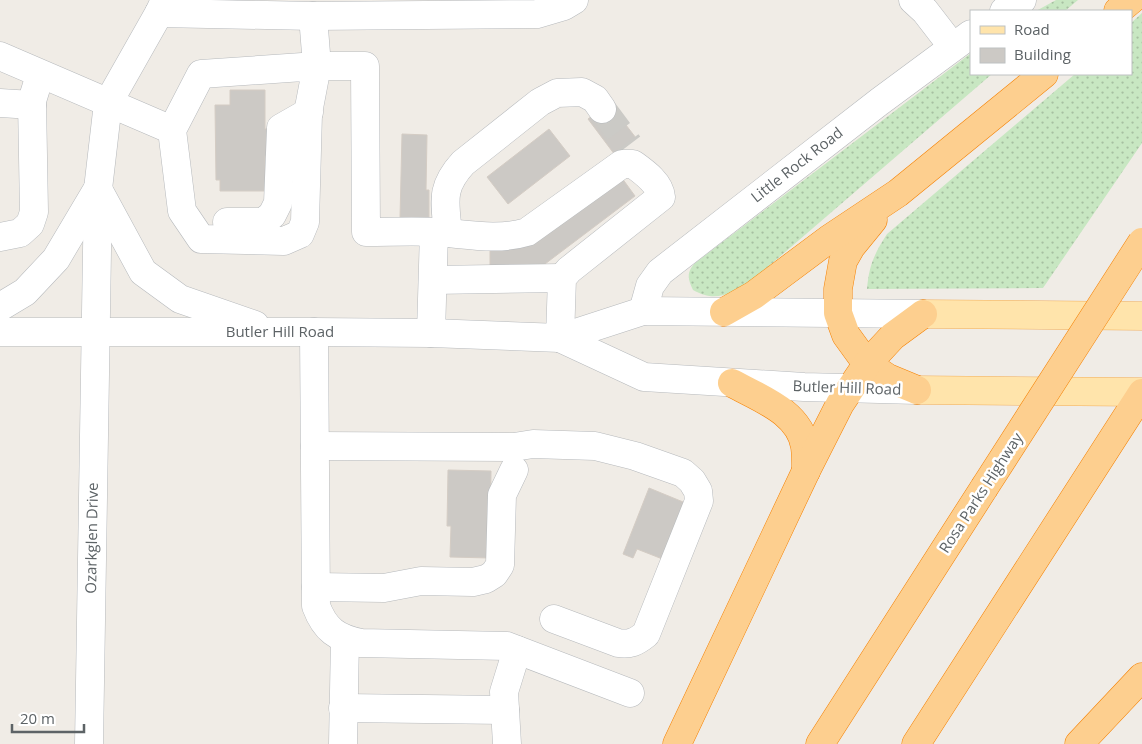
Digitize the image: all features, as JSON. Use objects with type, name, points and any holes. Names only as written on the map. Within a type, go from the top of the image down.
[{"type":"highway","points":[[1119,10],[1131,0]]},
{"type":"highway","points":[[724,312],[754,295],[828,239],[898,193],[1043,75]]},
{"type":"highway","points":[[898,193],[851,246],[840,276],[838,313],[846,335],[867,364],[888,378],[917,390]]},
{"type":"highway","name":"Rosa Parks Highway","points":[[820,744],[1142,242]]},
{"type":"highway","points":[[677,744],[806,471],[850,388],[867,364],[893,336],[923,314]]},
{"type":"highway","points":[[732,383],[782,410],[797,427],[805,446],[806,471]]},
{"type":"highway","points":[[916,744],[1142,393]]},
{"type":"highway","points":[[1079,744],[1142,676]]},
{"type":"main road","name":"Butler Hill Road","points":[[923,314],[1142,316]]},
{"type":"main road","name":"Butler Hill Road","points":[[917,390],[1142,393]]},
{"type":"street","points":[[108,103],[163,4],[313,16],[537,14],[564,6],[574,0]]},
{"type":"street","points":[[913,0],[962,40]]},
{"type":"street","points":[[1006,10],[1022,0]]},
{"type":"street","points":[[313,16],[317,66],[300,117],[305,222],[300,234],[284,241],[202,239],[182,211],[172,130],[200,74],[317,66],[365,66],[366,232],[514,236],[527,232],[622,164],[631,154],[649,176],[660,192],[661,197],[569,270],[562,278],[560,338]]},
{"type":"street","name":"Little Rock Road","points":[[644,311],[650,286],[660,272],[962,40]]},
{"type":"street","points":[[0,56],[40,75],[172,130]]},
{"type":"street","points":[[0,237],[20,233],[30,224],[34,212],[32,104],[40,75]]},
{"type":"street","points":[[431,333],[433,280],[446,188],[452,174],[462,163],[540,102],[557,93],[582,92],[595,99],[602,109]]},
{"type":"street","points":[[0,103],[32,104]]},
{"type":"street","name":"Ozarkglen Drive","points":[[89,744],[98,189],[108,103]]},
{"type":"street","points":[[182,211],[216,221],[262,222],[272,214],[278,203],[281,128],[300,117]]},
{"type":"street","points":[[0,307],[25,292],[56,259],[98,189]]},
{"type":"street","points":[[98,189],[143,272],[180,299],[273,332]]},
{"type":"street","points":[[433,280],[562,278]]},
{"type":"street","name":"Butler Hill Road","points":[[0,332],[431,333],[560,338],[644,311],[923,314]]},
{"type":"street","points":[[314,332],[316,606],[320,617],[327,627],[344,639],[361,643],[507,646],[630,693]]},
{"type":"street","name":"Butler Hill Road","points":[[560,338],[644,377],[732,383],[917,390]]},
{"type":"street","points":[[316,587],[384,588],[421,582],[473,582],[486,580],[494,574],[500,565],[502,494],[514,459],[533,444],[596,446],[618,451],[683,474],[692,481],[698,491],[699,501],[646,634],[637,642],[628,644],[618,643],[554,619]]},
{"type":"street","points":[[315,446],[514,459]]},
{"type":"street","points":[[342,744],[344,639]]},
{"type":"street","points":[[506,744],[504,692],[517,650]]},
{"type":"street","points":[[343,708],[505,710]]},
{"type":"green space","points":[[1056,0],[1078,0],[1066,10],[1038,10]]},
{"type":"green space","points":[[1142,13],[1142,143],[1043,288],[867,289],[873,260],[887,234],[1074,75],[1132,75],[1132,22]]},
{"type":"green space","points":[[970,54],[970,75],[991,75],[748,284],[721,296],[701,294],[693,290],[690,283],[690,270],[695,263]]},
{"type":"building","points":[[230,90],[265,90],[265,129],[274,129],[274,156],[265,156],[266,191],[220,191],[220,180],[216,180],[215,105],[230,105]]},
{"type":"building","points":[[609,103],[636,138],[615,155],[588,119]]},
{"type":"building","points":[[549,129],[570,156],[508,204],[487,177]]},
{"type":"building","points":[[402,134],[427,135],[426,190],[429,190],[429,219],[400,218]]},
{"type":"building","points":[[619,174],[635,196],[537,270],[490,270],[490,243]]},
{"type":"building","points":[[448,470],[491,471],[490,558],[450,557],[451,526],[447,526]]},
{"type":"building","points":[[649,488],[688,504],[665,560],[637,549],[633,558],[623,554]]},
{"type":"tunnel","points":[[602,109],[629,145]]}]
